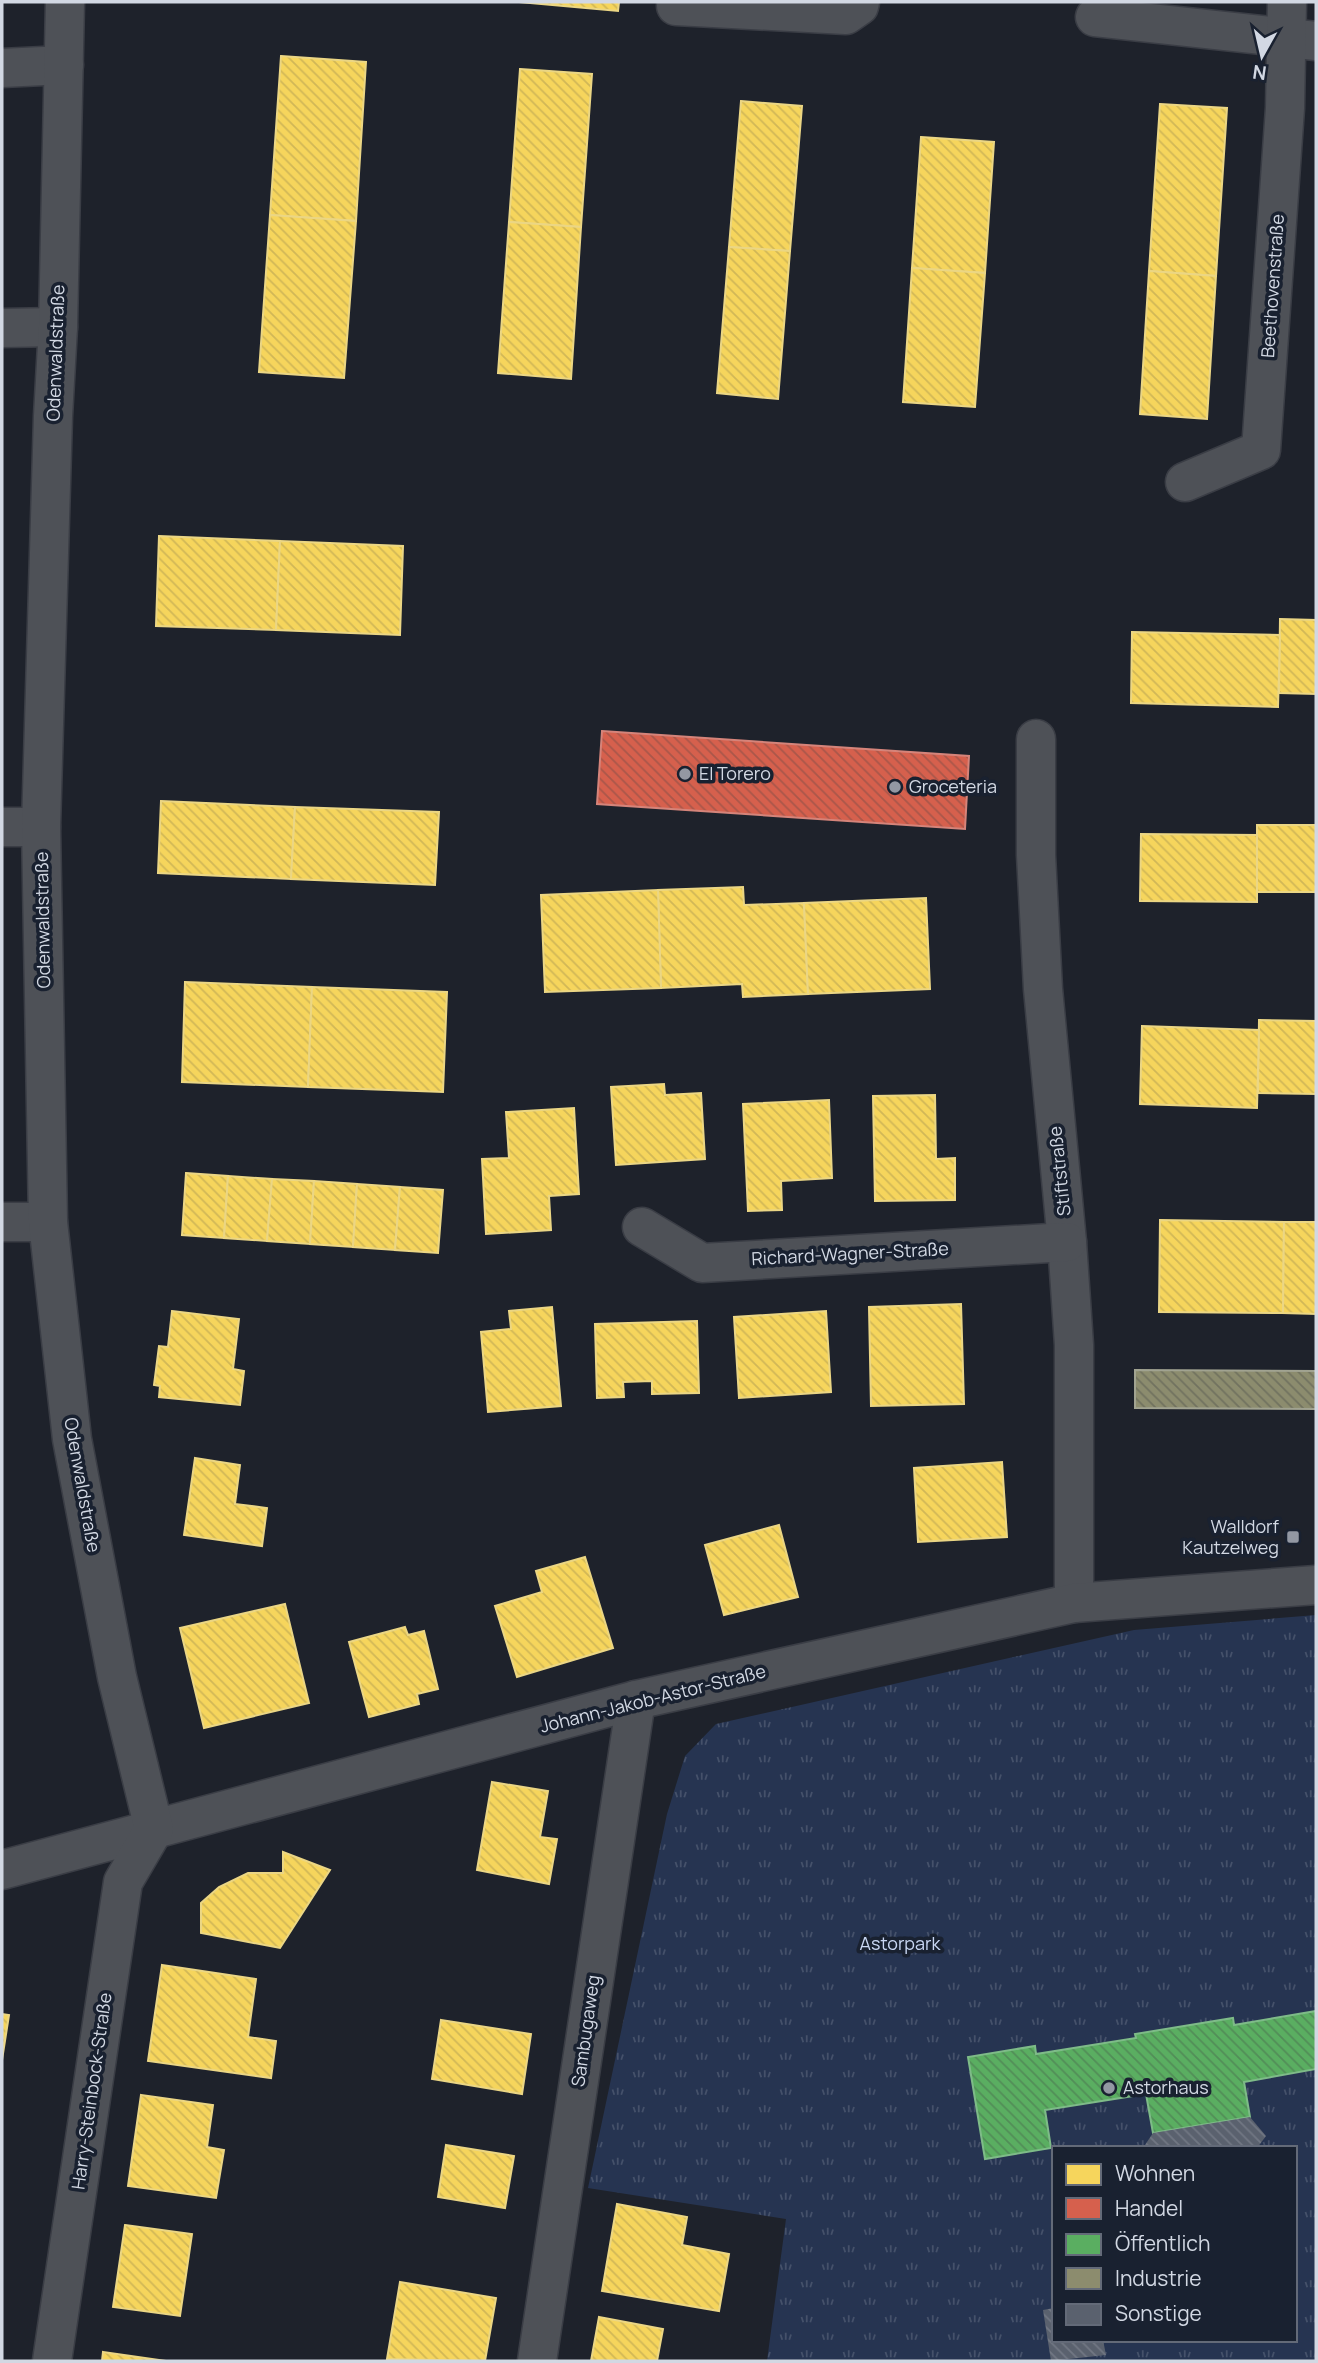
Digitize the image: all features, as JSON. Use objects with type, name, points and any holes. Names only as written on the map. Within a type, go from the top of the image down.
[{"type":"street","name":"Odenwaldstraße","points":[[65,2],[58,327],[41,827],[48,1222],[72,1439],[117,1677],[154,1829]]},
{"type":"street","points":[[676,6],[846,15],[859,6],[860,2]]},
{"type":"street","name":"Beethovenstraße","points":[[1185,482],[1261,450],[1285,108],[1301,40],[1287,2]]},
{"type":"street","points":[[1095,17],[1301,40]]},
{"type":"street","points":[[2,68],[64,65]]},
{"type":"street","points":[[2,328],[58,327]]},
{"type":"street","name":"Stiftstraße","points":[[1036,739],[1036,855],[1043,989],[1074,1345],[1074,1603]]},
{"type":"street","points":[[2,827],[41,827]]},
{"type":"street","points":[[2,1222],[48,1222]]},
{"type":"street","name":"Richard-Wagner-Straße","points":[[642,1227],[702,1263],[1067,1242]]},
{"type":"street","name":"Johann-Jakob-Astor-Straße","points":[[2,1870],[636,1700],[1074,1603],[1316,1586]]},
{"type":"street","name":"Sambugaweg","points":[[537,2361],[636,1700]]},
{"type":"street","name":"Harry-Steinbock-Straße","points":[[52,2361],[123,1882],[154,1829]]},
{"type":"green space","name":"Astorpark","points":[[1316,1615],[1316,2361],[767,2361],[786,2219],[588,2188],[667,1814],[685,1756],[716,1724],[1134,1630]]},
{"type":"building: Wohnen","points":[[519,2],[619,2],[618,11]]},
{"type":"building: Wohnen","points":[[281,56],[366,62],[356,221],[270,215]]},
{"type":"building: Wohnen","points":[[520,69],[592,74],[581,227],[509,222]]},
{"type":"building: Wohnen","points":[[741,101],[802,106],[790,251],[729,247]]},
{"type":"building: Wohnen","points":[[1160,104],[1227,108],[1216,276],[1149,271]]},
{"type":"building: Wohnen","points":[[921,137],[994,142],[985,273],[912,268]]},
{"type":"building: Wohnen","points":[[270,215],[356,221],[344,378],[259,372]]},
{"type":"building: Wohnen","points":[[509,222],[581,227],[571,379],[498,373]]},
{"type":"building: Wohnen","points":[[729,247],[790,251],[778,399],[717,393]]},
{"type":"building: Wohnen","points":[[912,268],[985,273],[975,407],[903,402]]},
{"type":"building: Wohnen","points":[[1149,271],[1216,276],[1207,419],[1140,414]]},
{"type":"building: Wohnen","points":[[159,536],[280,541],[276,630],[156,626]]},
{"type":"building: Wohnen","points":[[280,541],[403,546],[400,635],[276,630]]},
{"type":"building: Wohnen","points":[[1280,619],[1316,620],[1316,694],[1279,693]]},
{"type":"building: Wohnen","points":[[1132,632],[1280,635],[1278,707],[1131,703]]},
{"type":"building: Wohnen","points":[[161,801],[295,807],[291,879],[158,873]]},
{"type":"building: Wohnen","points":[[295,807],[439,812],[435,885],[291,879]]},
{"type":"building: Wohnen","points":[[1257,825],[1316,825],[1316,892],[1257,892]]},
{"type":"building: Wohnen","points":[[1141,834],[1257,835],[1257,902],[1140,901]]},
{"type":"building: Wohnen","points":[[743,887],[744,905],[804,903],[808,994],[743,997],[742,984],[661,988],[658,890]]},
{"type":"building: Wohnen","points":[[658,890],[661,988],[545,992],[541,895]]},
{"type":"building: Wohnen","points":[[926,898],[930,989],[808,994],[804,903]]},
{"type":"building: Wohnen","points":[[185,982],[312,987],[308,1087],[182,1082]]},
{"type":"building: Wohnen","points":[[312,987],[447,992],[443,1092],[308,1087]]},
{"type":"building: Wohnen","points":[[1259,1020],[1316,1021],[1316,1094],[1258,1093]]},
{"type":"building: Wohnen","points":[[1142,1026],[1259,1030],[1257,1108],[1140,1104]]},
{"type":"building: Wohnen","points":[[664,1084],[665,1095],[701,1093],[705,1159],[616,1165],[611,1087]]},
{"type":"building: Wohnen","points":[[935,1095],[936,1159],[955,1158],[955,1200],[875,1201],[873,1096]]},
{"type":"building: Wohnen","points":[[829,1100],[832,1178],[781,1181],[782,1210],[748,1211],[743,1104]]},
{"type":"building: Wohnen","points":[[574,1108],[579,1194],[549,1196],[551,1230],[486,1234],[482,1159],[509,1158],[506,1112]]},
{"type":"building: Wohnen","points":[[186,1173],[228,1176],[224,1238],[182,1235]]},
{"type":"building: Wohnen","points":[[228,1176],[272,1179],[267,1241],[224,1238]]},
{"type":"building: Wohnen","points":[[272,1179],[314,1181],[310,1244],[267,1241]]},
{"type":"building: Wohnen","points":[[314,1181],[357,1184],[353,1247],[310,1244]]},
{"type":"building: Wohnen","points":[[357,1184],[400,1187],[395,1250],[353,1247]]},
{"type":"building: Wohnen","points":[[400,1187],[443,1190],[438,1253],[395,1250]]},
{"type":"building: Wohnen","points":[[1160,1220],[1284,1222],[1283,1313],[1159,1312]]},
{"type":"building: Wohnen","points":[[1284,1222],[1316,1222],[1316,1314],[1283,1313]]},
{"type":"building: Wohnen","points":[[961,1304],[964,1404],[871,1406],[869,1307]]},
{"type":"building: Wohnen","points":[[552,1307],[561,1406],[488,1412],[481,1332],[511,1329],[509,1311]]},
{"type":"building: Wohnen","points":[[172,1311],[239,1319],[233,1369],[244,1371],[240,1405],[159,1397],[160,1386],[154,1385],[159,1346],[168,1347]]},
{"type":"building: Wohnen","points":[[826,1311],[831,1392],[739,1398],[734,1317]]},
{"type":"building: Wohnen","points":[[697,1321],[699,1393],[652,1394],[652,1381],[623,1382],[624,1397],[597,1398],[595,1324]]},
{"type":"building: Wohnen","points":[[195,1458],[240,1465],[235,1504],[267,1508],[262,1546],[184,1535]]},
{"type":"building: Wohnen","points":[[1002,1462],[1007,1537],[918,1542],[914,1468]]},
{"type":"building: Wohnen","points":[[779,1525],[798,1597],[724,1615],[705,1545]]},
{"type":"building: Wohnen","points":[[585,1557],[613,1648],[517,1677],[495,1606],[542,1592],[536,1571]]},
{"type":"building: Wohnen","points":[[285,1604],[309,1703],[204,1728],[180,1628]]},
{"type":"building: Wohnen","points":[[405,1627],[408,1635],[424,1631],[438,1689],[417,1694],[419,1704],[369,1717],[349,1642]]},
{"type":"building: Wohnen","points":[[492,1782],[548,1791],[540,1837],[557,1839],[549,1884],[477,1870]]},
{"type":"building: Wohnen","points":[[283,1852],[330,1870],[280,1948],[201,1933],[201,1903],[219,1887],[248,1873],[283,1873]]},
{"type":"building: Wohnen","points":[[162,1965],[256,1979],[248,2037],[276,2041],[271,2078],[148,2061]]},
{"type":"building: Wohnen","points":[[2,2014],[9,2015],[2,2060]]},
{"type":"building: Wohnen","points":[[441,2020],[531,2034],[522,2094],[432,2079]]},
{"type":"building: Wohnen","points":[[141,2095],[213,2105],[207,2147],[224,2150],[216,2198],[128,2186]]},
{"type":"building: Wohnen","points":[[446,2145],[514,2156],[505,2208],[438,2197]]},
{"type":"building: Wohnen","points":[[617,2204],[687,2217],[682,2245],[729,2254],[719,2311],[602,2291]]},
{"type":"building: Wohnen","points":[[125,2225],[192,2234],[180,2316],[113,2307]]},
{"type":"building: Wohnen","points":[[400,2282],[496,2298],[485,2361],[387,2359]]},
{"type":"building: Wohnen","points":[[599,2317],[663,2329],[657,2361],[591,2361]]},
{"type":"building: Wohnen","points":[[103,2352],[166,2361],[102,2361]]},
{"type":"building: Handel","points":[[602,731],[969,756],[965,829],[597,804]]},
{"type":"building: Öffentlich","name":"Astorhaus","points":[[1316,2011],[1316,2069],[1244,2082],[1250,2117],[1153,2133],[1146,2094],[1045,2110],[1051,2148],[985,2159],[968,2057],[1035,2046],[1036,2054],[1136,2038],[1135,2034],[1233,2018],[1234,2025]]},
{"type":"building: Industrie","points":[[1135,1370],[1316,1371],[1316,1409],[1135,1408]]},
{"type":"building: Sonstige","points":[[1250,2117],[1266,2136],[1258,2146],[1144,2146],[1153,2133]]},
{"type":"building: Sonstige","points":[[1052,2308],[1052,2342],[1103,2342],[1106,2355],[1051,2361],[1043,2310]]},
{"type":"place","name":"El Torero","points":[[685,774]]},
{"type":"place","name":"Groceteria","points":[[895,787]]},
{"type":"place","name":"Walldorf Kautzelweg","points":[[1293,1537]]},
{"type":"place","name":"Astorhaus","points":[[1109,2088]]}]
